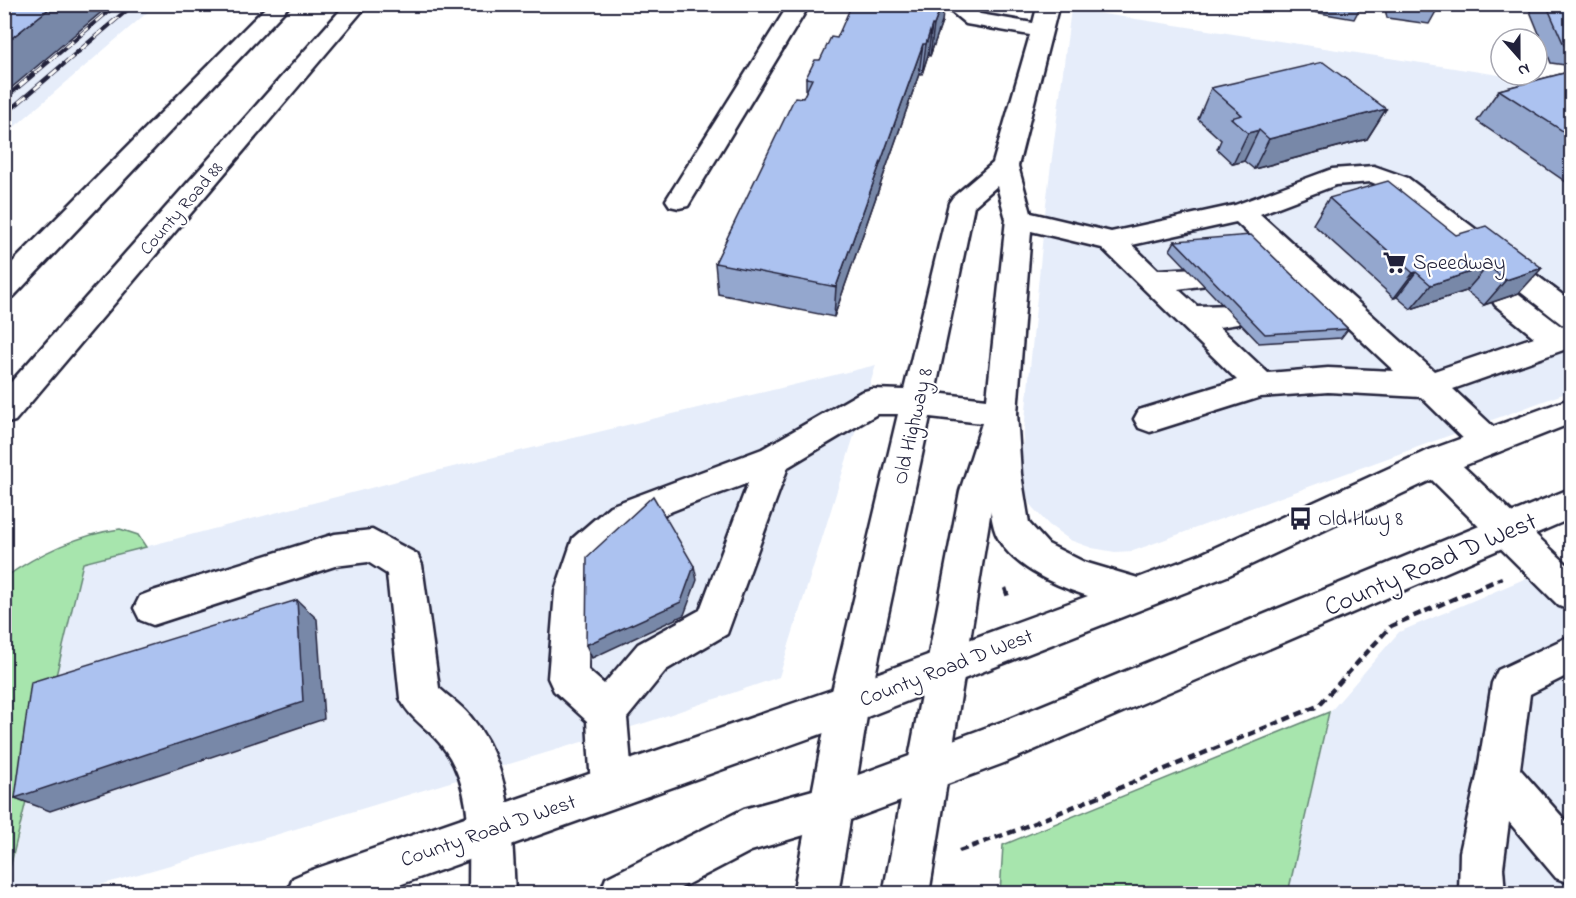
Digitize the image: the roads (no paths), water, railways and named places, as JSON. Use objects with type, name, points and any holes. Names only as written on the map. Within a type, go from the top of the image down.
[{"type":"main road","points":[[4,289],[281,4]]},
{"type":"main road","name":"County Road 88","points":[[4,412],[358,4]]},
{"type":"main road","points":[[679,200],[800,4]]},
{"type":"main road","points":[[952,4],[974,19],[1042,31]]},
{"type":"main road","points":[[1048,4],[1005,166],[1019,219],[1002,413],[1004,474],[1012,529],[1035,555],[1076,576],[1137,594]]},
{"type":"main road","name":"Old Highway 8","points":[[815,894],[849,704],[962,203],[1005,166]]},
{"type":"main road","points":[[1019,219],[1111,241],[1241,212],[1315,182],[1350,174],[1374,174],[1400,184],[1567,331]]},
{"type":"main road","points":[[1293,191],[1316,192],[1350,183],[1367,186],[1383,196],[1453,255]]},
{"type":"main road","points":[[1241,212],[1488,442]]},
{"type":"main road","points":[[1111,241],[1261,385]]},
{"type":"main road","points":[[1268,266],[1301,267]]},
{"type":"main road","points":[[1151,280],[1197,278]]},
{"type":"main road","points":[[1505,298],[1567,331]]},
{"type":"main road","points":[[1308,305],[1344,306]]},
{"type":"main road","points":[[1191,317],[1234,316]]},
{"type":"main road","points":[[1150,419],[1261,385],[1328,380],[1429,385],[1567,331]]},
{"type":"main road","points":[[612,787],[606,712],[568,678],[573,591],[586,549],[622,517],[774,459],[872,401],[917,403],[1002,413]]},
{"type":"main road","name":"County Road D West","points":[[309,894],[946,668],[1214,565],[1436,462],[1572,410]]},
{"type":"main road","points":[[906,894],[977,491],[1002,413]]},
{"type":"main road","points":[[606,712],[652,657],[714,622],[774,459]]},
{"type":"main road","points":[[1436,462],[1572,594]]},
{"type":"main road","name":"County Road D West","points":[[622,894],[744,831],[831,806],[1004,742],[1572,502]]},
{"type":"main road","points":[[153,608],[335,550],[372,546],[404,565],[420,698],[456,731],[480,770],[490,830],[492,894]]},
{"type":"main road","points":[[1482,894],[1479,886],[1483,846],[1498,776],[1512,683],[1572,653]]},
{"type":"main road","points":[[1498,776],[1572,862]]},
{"type":"railway","points":[[4,99],[117,4]]},
{"type":"railway","points":[[4,115],[134,4]]},
{"type":"place","name":"Speedway","points":[[1395,262]]},
{"type":"place","name":"Old Hwy 8","points":[[1300,518]]}]
